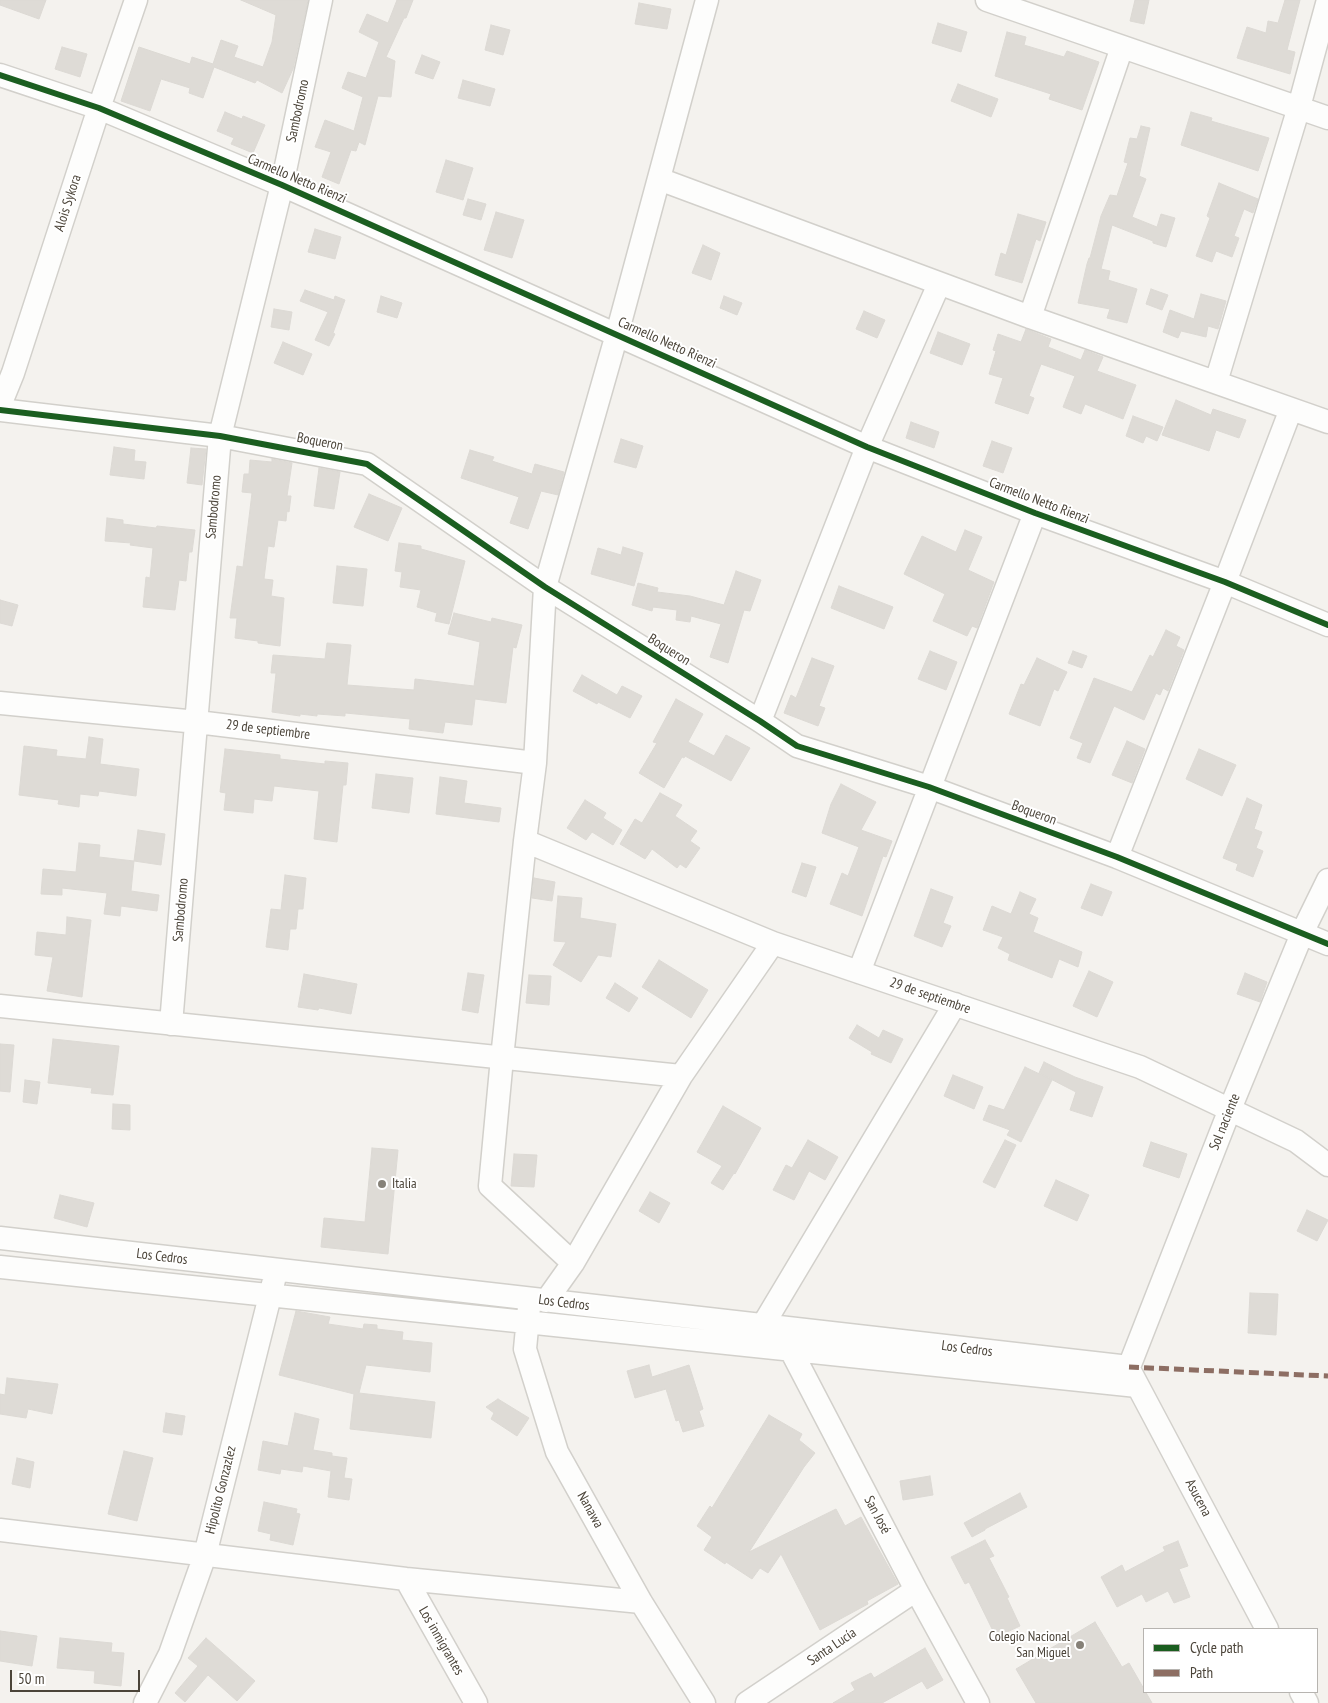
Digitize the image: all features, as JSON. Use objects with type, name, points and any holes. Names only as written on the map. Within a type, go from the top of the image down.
[{"type":"street","name":"Alois Sykora","points":[[0,405],[13,373],[136,0]]},
{"type":"street","name":"Sambodromo","points":[[171,1024],[220,436],[282,185],[321,0]]},
{"type":"street","points":[[573,1263],[490,1186],[525,841],[535,763],[544,587],[617,334],[707,0]]},
{"type":"street","points":[[987,0],[1328,118]]},
{"type":"street","points":[[1216,382],[1299,108],[1328,0]]},
{"type":"street","points":[[1030,317],[1122,47]]},
{"type":"street","name":"Carmello Netto Rienzi","points":[[0,75],[99,108],[282,185],[867,447],[1035,513],[1225,582],[1328,625]]},
{"type":"street","points":[[659,179],[939,284],[1328,422]]},
{"type":"street","points":[[760,721],[867,447],[939,284]]},
{"type":"street","points":[[1116,858],[1291,409]]},
{"type":"street","name":"Boqueron","points":[[0,410],[220,436],[367,464],[544,587],[797,746],[929,788],[1116,858],[1328,944]]},
{"type":"street","points":[[859,972],[1035,513]]},
{"type":"street","name":"29 de septiembre","points":[[0,703],[197,722],[535,763]]},
{"type":"street","name":"29 de septiembre","points":[[525,841],[773,943],[1140,1067],[1296,1141],[1328,1165]]},
{"type":"street","name":"Sol naciente","points":[[1133,1377],[1230,1109],[1302,934],[1328,880]]},
{"type":"street","points":[[538,1300],[573,1263],[681,1076],[773,943]]},
{"type":"street","points":[[771,1326],[954,1004]]},
{"type":"street","points":[[0,1006],[681,1076]]},
{"type":"street","name":"Los Cedros","points":[[0,1238],[771,1326],[1133,1377]]},
{"type":"street","points":[[0,1267],[791,1350],[1133,1377]]},
{"type":"street","name":"Hipolito Gonzazlez","points":[[148,1702],[170,1654],[205,1555],[276,1270]]},
{"type":"street","name":"Nanawa","points":[[538,1300],[528,1322],[525,1349],[557,1452],[642,1602],[704,1703]]},
{"type":"street","name":"San José","points":[[771,1326],[791,1350],[916,1590],[978,1703]]},
{"type":"street","name":"Asucena","points":[[1133,1377],[1266,1628]]},
{"type":"street","points":[[0,1530],[406,1579],[642,1602]]},
{"type":"street","name":"Los inmigrantes","points":[[406,1579],[476,1703]]},
{"type":"street","name":"Santa Lucía","points":[[747,1703],[916,1590]]},
{"type":"building","points":[[0,0],[46,0],[39,19],[0,5]]},
{"type":"building","points":[[241,0],[308,0],[293,69],[282,93],[257,80],[255,83],[214,67],[203,98],[189,93],[190,88],[161,79],[150,111],[121,101],[139,47],[190,64],[192,57],[213,64],[221,40],[238,46],[234,57],[263,67],[272,42],[276,15]]},
{"type":"building","points":[[397,0],[413,0],[386,57],[395,61],[391,97],[378,96],[365,145],[359,142],[356,151],[351,150],[339,184],[322,177],[331,152],[315,147],[325,120],[354,131],[363,97],[342,88],[348,72],[366,78],[379,42],[359,32],[367,14],[388,23]]},
{"type":"building","points":[[1135,0],[1149,0],[1144,24],[1130,21]]},
{"type":"building","points":[[1285,0],[1300,0],[1287,50],[1295,52],[1290,74],[1237,58],[1247,27],[1266,33],[1268,21],[1278,23]]},
{"type":"building","points":[[639,3],[671,9],[667,29],[635,24]]},
{"type":"building","points":[[938,23],[967,32],[961,52],[932,43]]},
{"type":"building","points":[[491,25],[510,30],[503,55],[485,50]]},
{"type":"building","points":[[1007,32],[1026,37],[1024,45],[1064,57],[1067,51],[1099,62],[1082,110],[1049,99],[1051,94],[995,76]]},
{"type":"building","points":[[62,47],[87,54],[80,77],[55,69]]},
{"type":"building","points":[[422,55],[440,62],[433,79],[415,73]]},
{"type":"building","points":[[463,80],[495,89],[490,106],[458,98]]},
{"type":"building","points":[[958,84],[998,99],[991,117],[951,101]]},
{"type":"building","points":[[225,112],[242,119],[243,116],[265,125],[253,153],[231,144],[234,138],[217,131]]},
{"type":"building","points":[[1191,112],[1212,118],[1211,121],[1269,138],[1258,171],[1181,145]]},
{"type":"building","points":[[1141,126],[1150,128],[1139,176],[1146,179],[1132,217],[1157,227],[1161,214],[1175,218],[1166,247],[1112,225],[1101,269],[1110,271],[1108,280],[1137,289],[1127,323],[1107,318],[1110,309],[1078,303],[1101,216],[1110,195],[1117,196],[1128,163],[1124,162],[1130,138],[1137,139]]},
{"type":"building","points":[[446,160],[473,168],[463,200],[436,192]]},
{"type":"building","points":[[1219,183],[1258,199],[1253,213],[1244,209],[1234,236],[1239,238],[1232,257],[1216,251],[1212,262],[1196,256],[1210,218],[1207,216]]},
{"type":"building","points":[[468,199],[486,204],[481,220],[463,215]]},
{"type":"building","points":[[496,212],[524,220],[512,258],[484,250]]},
{"type":"building","points":[[1018,214],[1046,222],[1040,241],[1036,239],[1022,283],[995,275],[1001,253],[1006,255]]},
{"type":"building","points":[[315,229],[341,237],[335,259],[308,252]]},
{"type":"building","points":[[703,245],[720,253],[711,280],[692,273]]},
{"type":"building","points":[[1151,289],[1168,295],[1162,310],[1146,304]]},
{"type":"building","points":[[305,290],[334,300],[335,296],[345,300],[333,333],[335,334],[329,346],[315,340],[328,312],[300,301]]},
{"type":"building","points":[[1201,294],[1226,301],[1218,329],[1208,326],[1206,337],[1181,331],[1178,338],[1163,332],[1170,310],[1194,319]]},
{"type":"building","points":[[381,296],[402,303],[397,318],[377,312]]},
{"type":"building","points":[[724,296],[742,303],[737,315],[720,308]]},
{"type":"building","points":[[274,309],[292,312],[289,330],[271,327]]},
{"type":"building","points":[[864,311],[885,320],[877,338],[856,329]]},
{"type":"building","points":[[1026,329],[1051,339],[1048,347],[1081,360],[1085,350],[1103,357],[1097,371],[1136,385],[1123,419],[1085,404],[1081,414],[1063,407],[1075,376],[1041,364],[1029,396],[1034,398],[1028,414],[995,403],[1003,378],[989,374],[996,351],[993,350],[998,334],[1021,342]]},
{"type":"building","points":[[938,332],[970,344],[962,365],[930,353]]},
{"type":"building","points":[[283,342],[312,354],[303,375],[274,363]]},
{"type":"building","points":[[1176,400],[1211,415],[1213,409],[1246,420],[1239,438],[1216,430],[1209,451],[1162,435]]},
{"type":"building","points":[[1133,416],[1163,427],[1157,441],[1146,436],[1143,443],[1126,436]]},
{"type":"building","points":[[911,422],[939,432],[934,448],[906,438]]},
{"type":"building","points":[[621,439],[643,446],[636,468],[614,462]]},
{"type":"building","points":[[992,441],[1012,448],[1003,473],[983,466]]},
{"type":"building","points":[[114,447],[135,450],[134,461],[146,462],[144,479],[110,475]]},
{"type":"building","points":[[191,448],[206,449],[202,485],[187,483]]},
{"type":"building","points":[[470,450],[494,457],[492,461],[532,474],[535,464],[564,472],[558,495],[541,491],[528,529],[510,523],[519,497],[461,478]]},
{"type":"building","points":[[272,459],[292,463],[287,496],[291,496],[289,512],[287,511],[286,521],[278,520],[274,547],[268,546],[264,579],[273,580],[271,596],[284,598],[280,646],[235,638],[237,618],[230,618],[237,566],[243,567],[252,493],[242,492],[244,474],[249,474],[250,460],[272,462]]},
{"type":"building","points":[[319,468],[340,472],[334,509],[314,506]]},
{"type":"building","points":[[369,494],[402,508],[388,541],[354,527]]},
{"type":"building","points":[[107,518],[123,520],[123,524],[195,530],[192,552],[189,552],[186,581],[179,580],[175,610],[143,607],[146,577],[150,578],[153,548],[130,545],[131,543],[105,541]]},
{"type":"building","points":[[965,530],[982,537],[968,570],[994,582],[977,628],[972,626],[967,636],[933,621],[945,594],[904,574],[922,536],[956,552]]},
{"type":"building","points":[[399,543],[421,546],[421,549],[465,561],[449,624],[435,621],[437,613],[417,607],[421,590],[400,587],[402,572],[395,571]]},
{"type":"building","points":[[623,547],[643,553],[634,586],[591,574],[598,548],[621,555]]},
{"type":"building","points":[[337,566],[367,569],[363,606],[333,603]]},
{"type":"building","points":[[736,571],[761,580],[750,611],[744,610],[728,663],[710,657],[721,624],[691,616],[690,622],[676,620],[677,610],[653,607],[652,611],[632,605],[638,583],[658,588],[657,592],[690,596],[724,605]]},
{"type":"building","points":[[839,586],[893,607],[884,629],[831,608]]},
{"type":"building","points":[[0,600],[18,605],[12,626],[0,623]]},
{"type":"building","points":[[454,613],[491,622],[492,618],[522,625],[516,648],[513,647],[506,703],[475,699],[472,725],[445,722],[443,733],[409,729],[410,719],[345,713],[345,716],[300,714],[300,716],[272,712],[276,673],[271,673],[273,655],[325,659],[327,643],[351,645],[347,685],[414,690],[415,679],[474,686],[480,642],[448,634]]},
{"type":"building","points":[[1166,630],[1180,637],[1176,646],[1184,650],[1168,691],[1163,688],[1160,695],[1156,693],[1144,720],[1114,706],[1090,763],[1077,758],[1083,743],[1070,738],[1094,678],[1132,692],[1150,655],[1153,657]]},
{"type":"building","points":[[930,651],[957,662],[946,690],[918,679]]},
{"type":"building","points":[[1073,651],[1087,656],[1082,668],[1068,663]]},
{"type":"building","points":[[812,658],[834,666],[819,706],[825,708],[818,726],[784,713],[791,695],[796,698]]},
{"type":"building","points":[[1037,658],[1067,672],[1058,691],[1054,689],[1040,726],[1009,714],[1021,684],[1024,685]]},
{"type":"building","points":[[582,675],[617,695],[622,686],[642,696],[630,718],[573,691]]},
{"type":"building","points":[[676,699],[703,714],[688,742],[714,756],[726,735],[750,748],[731,781],[685,756],[684,758],[682,757],[664,788],[639,773],[657,743],[653,742]]},
{"type":"building","points":[[89,737],[103,739],[100,764],[139,769],[136,796],[99,791],[98,796],[80,794],[79,807],[58,804],[59,800],[19,795],[24,746],[57,750],[56,756],[86,759]]},
{"type":"building","points":[[1127,741],[1145,749],[1132,783],[1112,775]]},
{"type":"building","points":[[225,749],[280,755],[280,759],[325,764],[325,761],[348,763],[346,785],[343,785],[337,842],[314,839],[319,791],[274,786],[272,801],[254,799],[253,813],[224,810],[226,793],[220,792]]},
{"type":"building","points":[[1199,749],[1236,765],[1222,796],[1186,779]]},
{"type":"building","points":[[376,774],[413,778],[409,813],[372,808]]},
{"type":"building","points":[[440,777],[467,781],[464,803],[501,808],[499,822],[436,814]]},
{"type":"building","points":[[841,784],[876,802],[861,830],[892,841],[886,857],[883,856],[862,916],[830,904],[842,873],[848,876],[859,847],[822,833],[831,804]]},
{"type":"building","points":[[660,793],[682,805],[675,816],[697,831],[690,841],[700,848],[686,868],[680,864],[677,868],[652,849],[645,859],[620,844],[635,819],[642,823]]},
{"type":"building","points":[[1247,798],[1262,805],[1254,829],[1262,832],[1256,848],[1263,851],[1253,877],[1236,870],[1238,864],[1223,858]]},
{"type":"building","points":[[585,800],[606,813],[603,818],[622,830],[613,845],[592,832],[586,840],[567,828]]},
{"type":"building","points":[[138,830],[165,834],[161,865],[134,861]]},
{"type":"building","points":[[79,843],[100,845],[99,857],[134,861],[131,891],[159,895],[157,911],[121,906],[120,916],[104,914],[107,893],[62,888],[62,895],[41,894],[43,869],[76,872]]},
{"type":"building","points":[[802,863],[816,867],[806,897],[792,892]]},
{"type":"building","points":[[285,875],[306,878],[303,909],[298,909],[296,929],[290,929],[288,950],[266,947],[271,909],[281,910]]},
{"type":"building","points":[[534,878],[555,882],[552,901],[532,898]]},
{"type":"building","points":[[1091,884],[1112,892],[1102,916],[1081,908]]},
{"type":"building","points":[[931,889],[953,897],[943,923],[951,926],[942,947],[914,936]]},
{"type":"building","points":[[1020,892],[1036,899],[1029,914],[1038,918],[1033,932],[1082,952],[1078,967],[1059,959],[1052,978],[1008,960],[1010,954],[998,948],[1003,937],[983,930],[992,906],[1011,914]]},
{"type":"building","points":[[558,896],[582,898],[580,918],[616,924],[611,957],[598,955],[581,982],[553,965],[566,942],[554,941]]},
{"type":"building","points":[[67,917],[91,920],[82,997],[47,991],[53,957],[35,955],[37,932],[66,935]]},
{"type":"building","points":[[659,960],[708,990],[691,1018],[642,987]]},
{"type":"building","points":[[1089,971],[1113,982],[1097,1017],[1073,1006]]},
{"type":"building","points":[[468,973],[484,975],[478,1013],[462,1010]]},
{"type":"building","points":[[1245,973],[1267,982],[1260,1002],[1237,994]]},
{"type":"building","points":[[304,974],[357,984],[351,1014],[319,1008],[318,1010],[298,1007]]},
{"type":"building","points":[[529,975],[551,976],[549,1005],[526,1003]]},
{"type":"building","points":[[615,983],[638,998],[629,1012],[606,998]]},
{"type":"building","points":[[857,1025],[879,1038],[883,1030],[903,1039],[891,1063],[871,1054],[872,1052],[849,1038]]},
{"type":"building","points":[[53,1039],[119,1046],[113,1095],[91,1093],[92,1088],[48,1083]]},
{"type":"building","points":[[0,1044],[14,1045],[10,1092],[0,1091]]},
{"type":"building","points":[[1044,1062],[1075,1077],[1103,1087],[1092,1117],[1070,1110],[1076,1092],[1039,1073]]},
{"type":"building","points":[[1025,1067],[1052,1080],[1021,1142],[1007,1135],[1010,1130],[983,1120],[989,1105],[1004,1110]]},
{"type":"building","points":[[953,1075],[983,1087],[974,1109],[944,1096]]},
{"type":"building","points":[[25,1080],[40,1082],[37,1104],[23,1102]]},
{"type":"building","points":[[113,1104],[130,1105],[130,1130],[112,1129]]},
{"type":"building","points":[[723,1106],[761,1128],[735,1174],[723,1190],[711,1183],[722,1166],[697,1152]]},
{"type":"building","points":[[808,1140],[838,1157],[825,1180],[809,1171],[794,1200],[773,1190],[786,1165],[792,1168]]},
{"type":"building","points":[[1005,1140],[1016,1145],[995,1188],[983,1182]]},
{"type":"building","points":[[1151,1142],[1187,1154],[1179,1178],[1143,1166]]},
{"type":"building","name":"Italia","points":[[372,1148],[398,1150],[388,1254],[321,1247],[324,1218],[365,1222]]},
{"type":"building","points":[[514,1154],[537,1155],[534,1187],[511,1186]]},
{"type":"building","points":[[1056,1180],[1089,1195],[1077,1221],[1044,1206]]},
{"type":"building","points":[[650,1192],[670,1203],[659,1223],[639,1211]]},
{"type":"building","points":[[60,1195],[94,1203],[87,1227],[54,1218]]},
{"type":"building","points":[[1307,1210],[1328,1220],[1317,1241],[1297,1231]]},
{"type":"building","points":[[1250,1293],[1278,1294],[1276,1335],[1248,1333]]},
{"type":"building","points":[[296,1311],[330,1317],[328,1324],[363,1329],[364,1324],[377,1325],[377,1329],[403,1332],[402,1340],[432,1343],[430,1372],[366,1365],[359,1393],[435,1402],[431,1438],[350,1429],[354,1394],[279,1375]]},
{"type":"building","points":[[649,1365],[652,1377],[689,1365],[703,1409],[699,1411],[704,1426],[683,1432],[679,1420],[676,1421],[666,1389],[635,1398],[627,1371]]},
{"type":"building","points":[[7,1378],[58,1384],[52,1414],[28,1409],[26,1418],[0,1414],[0,1394],[5,1395]]},
{"type":"building","points":[[498,1399],[529,1418],[517,1436],[491,1419],[494,1413],[486,1407]]},
{"type":"building","points":[[166,1413],[185,1416],[182,1435],[163,1432]]},
{"type":"building","points":[[295,1413],[319,1419],[313,1450],[347,1458],[344,1478],[352,1479],[349,1500],[328,1497],[331,1471],[303,1466],[302,1472],[281,1469],[280,1474],[258,1470],[263,1441],[288,1446]]},
{"type":"building","points":[[769,1415],[802,1434],[799,1440],[815,1453],[749,1552],[836,1509],[845,1526],[861,1517],[898,1584],[867,1601],[868,1604],[820,1630],[781,1554],[768,1573],[760,1568],[752,1579],[704,1550],[712,1537],[697,1526],[710,1506],[712,1508]]},
{"type":"building","points":[[124,1451],[153,1458],[137,1521],[108,1514]]},
{"type":"building","points":[[17,1458],[34,1462],[30,1488],[12,1484]]},
{"type":"building","points":[[930,1476],[933,1495],[903,1500],[900,1481]]},
{"type":"building","points":[[1020,1493],[1027,1507],[972,1537],[964,1523]]},
{"type":"building","points":[[264,1502],[297,1509],[296,1513],[300,1514],[293,1545],[270,1540],[271,1534],[258,1531]]},
{"type":"building","points":[[985,1540],[994,1556],[989,1558],[1009,1597],[1007,1598],[1020,1626],[996,1637],[969,1582],[965,1584],[951,1557]]},
{"type":"building","points":[[1178,1541],[1188,1566],[1179,1569],[1190,1597],[1174,1603],[1168,1591],[1146,1602],[1142,1594],[1117,1607],[1101,1577],[1122,1565],[1125,1572],[1165,1551],[1163,1547]]},
{"type":"building","name":"Colegio Nacional San Miguel","points":[[1095,1622],[1122,1667],[1129,1663],[1143,1687],[1143,1693],[1146,1693],[1152,1703],[1036,1703],[1016,1669]]},
{"type":"building","points":[[0,1631],[37,1636],[32,1666],[0,1661]]},
{"type":"building","points":[[60,1638],[112,1643],[111,1652],[124,1653],[121,1686],[94,1683],[95,1671],[57,1668]]},
{"type":"building","points":[[206,1638],[255,1681],[237,1701],[208,1675],[185,1702],[175,1693],[198,1666],[188,1658]]},
{"type":"building","points":[[925,1648],[943,1680],[927,1689],[922,1681],[882,1703],[833,1703],[855,1690],[851,1683],[871,1673],[874,1678]]},
{"type":"marked path","points":[[1129,1367],[1328,1376]]},
{"type":"cycle path","points":[[0,75],[99,108],[282,185],[867,447],[1035,513],[1225,582],[1328,625]]},
{"type":"cycle path","points":[[0,410],[220,436],[367,464],[545,587],[797,746],[929,787],[1117,857],[1328,944]]},
{"type":"place","name":"Italia","points":[[382,1184]]},
{"type":"place","name":"Colegio Nacional San Miguel","points":[[1080,1645]]}]
